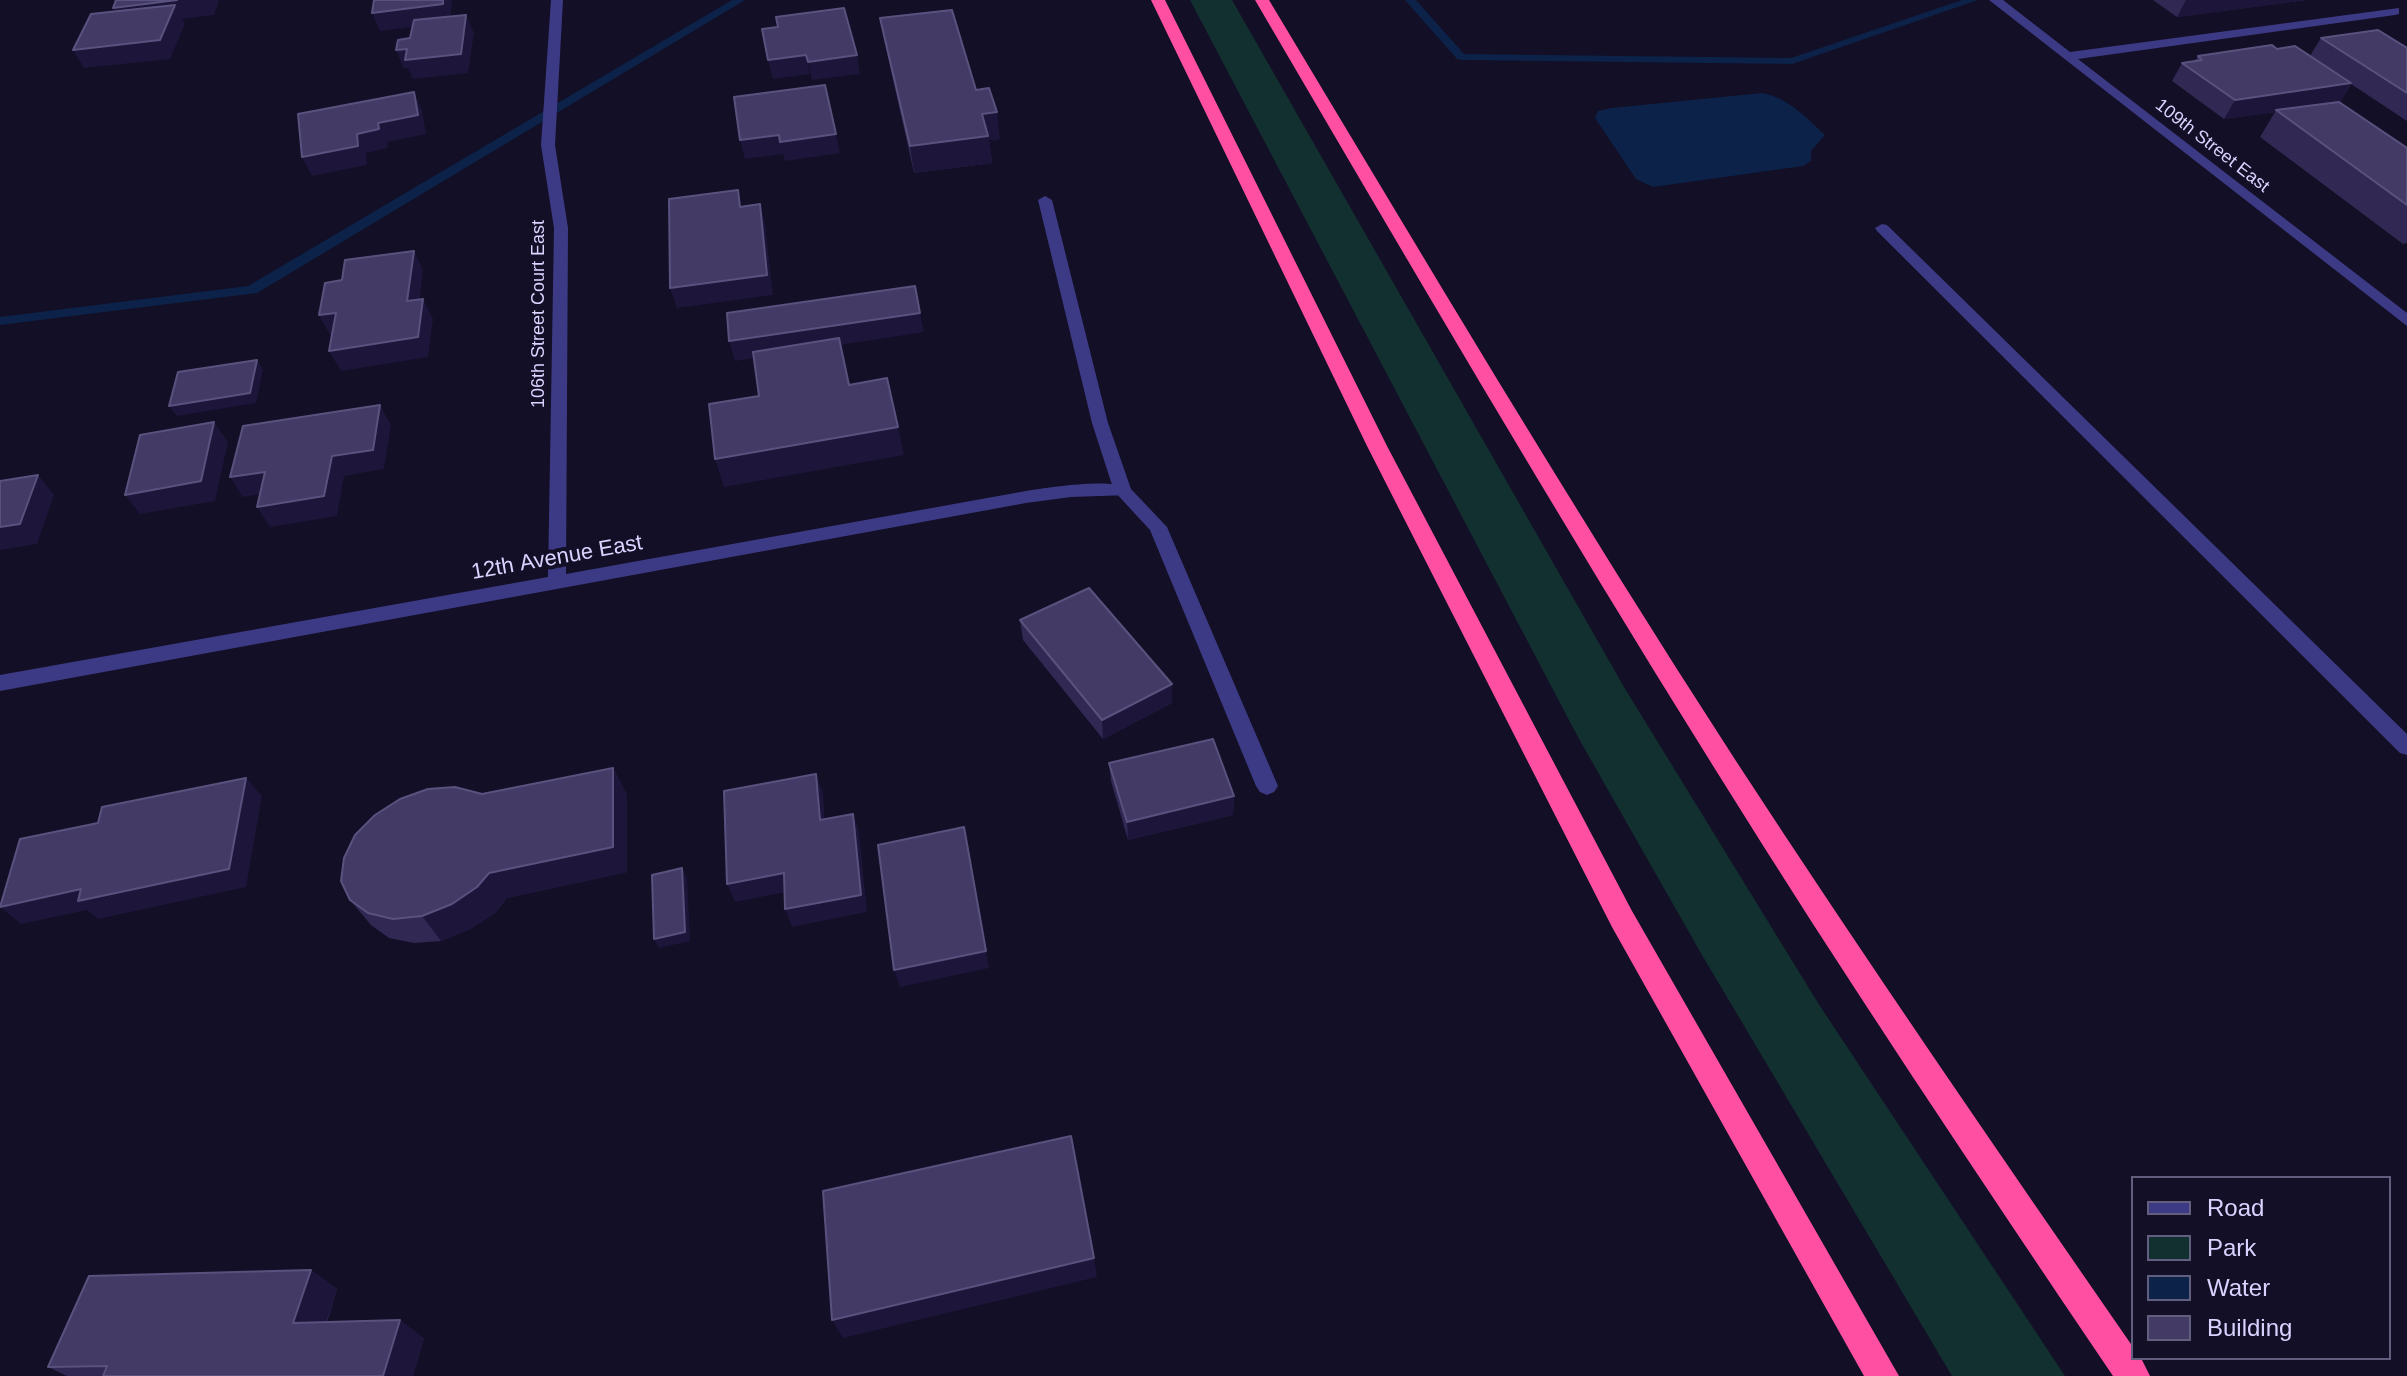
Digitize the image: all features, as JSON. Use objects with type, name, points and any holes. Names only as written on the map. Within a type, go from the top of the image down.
[{"type":"highway","points":[[1158,0],[1377,446],[1622,919],[1882,1376]]},
{"type":"highway","points":[[1262,0],[1508,415],[1793,870],[1966,1133],[2133,1376]]},
{"type":"street","name":"106th Street Court East","points":[[557,0],[548,145],[561,228],[557,582]]},
{"type":"street","name":"109th Street East","points":[[1995,0],[2407,321]]},
{"type":"street","points":[[2378,0],[2401,14]]},
{"type":"street","points":[[2069,56],[2401,14]]},
{"type":"street","points":[[1045,200],[1100,423],[1123,491],[1158,527],[1267,786]]},
{"type":"street","points":[[1882,228],[2407,747]]},
{"type":"street","name":"12th Avenue East","points":[[0,683],[1035,495],[1123,491]]},
{"type":"green space","points":[[1190,0],[1232,0],[1624,687],[1818,1003],[2065,1376],[1952,1376],[1702,955],[1579,739]]},
{"type":"water","points":[[1762,93],[1788,104],[1825,135],[1811,151],[1811,161],[1803,166],[1653,187],[1636,179],[1595,118],[1598,111],[1612,108]]},
{"type":"building","points":[[116,0],[177,0],[113,8]]},
{"type":"building","points":[[374,0],[443,0],[443,4],[372,13]]},
{"type":"building","points":[[175,5],[160,40],[73,50],[91,14]]},
{"type":"building","points":[[844,8],[857,55],[808,62],[806,55],[768,60],[762,29],[778,27],[776,17]]},
{"type":"building","points":[[952,10],[976,90],[989,88],[997,112],[982,114],[988,136],[910,146],[880,18]]},
{"type":"building","points":[[466,15],[461,54],[405,60],[407,49],[396,50],[398,40],[410,38],[414,20]]},
{"type":"building","points":[[2378,30],[2407,48],[2407,93],[2321,38]]},
{"type":"building","points":[[2272,45],[2277,49],[2295,46],[2351,83],[2235,100],[2182,63],[2202,60],[2198,56]]},
{"type":"building","points":[[825,85],[836,134],[780,142],[779,135],[740,140],[734,97]]},
{"type":"building","points":[[414,92],[418,115],[378,123],[379,129],[357,134],[358,146],[302,157],[298,114]]},
{"type":"building","points":[[2339,102],[2407,148],[2407,205],[2276,110]]},
{"type":"building","points":[[738,190],[740,207],[760,204],[767,275],[670,288],[669,199]]},
{"type":"building","points":[[414,251],[407,301],[423,299],[418,337],[329,351],[336,313],[319,315],[325,283],[342,280],[345,260]]},
{"type":"building","points":[[915,286],[920,313],[729,341],[727,313]]},
{"type":"building","points":[[839,338],[849,385],[887,378],[898,427],[715,459],[709,404],[759,396],[753,352]]},
{"type":"building","points":[[257,360],[250,393],[169,406],[178,372]]},
{"type":"building","points":[[380,405],[373,450],[332,456],[324,496],[257,507],[265,472],[230,477],[243,426]]},
{"type":"building","points":[[214,422],[201,481],[125,495],[140,435]]},
{"type":"building","points":[[38,475],[20,524],[0,527],[0,481]]},
{"type":"building","points":[[1089,588],[1172,684],[1102,720],[1020,620]]},
{"type":"building","points":[[1213,739],[1234,796],[1127,822],[1109,763]]},
{"type":"building","points":[[613,768],[613,847],[489,873],[477,887],[452,904],[422,916],[393,919],[368,913],[350,900],[341,881],[344,858],[355,835],[375,815],[400,799],[428,789],[455,787],[482,794]]},
{"type":"building","points":[[816,774],[820,820],[853,814],[861,895],[785,909],[784,873],[727,884],[724,791]]},
{"type":"building","points":[[246,778],[229,869],[78,901],[81,889],[0,907],[20,839],[98,823],[102,807]]},
{"type":"building","points":[[964,827],[986,951],[894,970],[878,845]]},
{"type":"building","points":[[682,868],[685,932],[654,939],[652,875]]},
{"type":"building","points":[[1071,1136],[1094,1258],[832,1320],[823,1191]]},
{"type":"building","points":[[311,1270],[293,1323],[400,1320],[383,1376],[103,1376],[107,1366],[48,1367],[89,1276]]},
{"type":"waterway","points":[[0,321],[252,290],[740,0]]},
{"type":"waterway","points":[[1410,0],[1461,57],[1792,61],[1973,0]]}]
